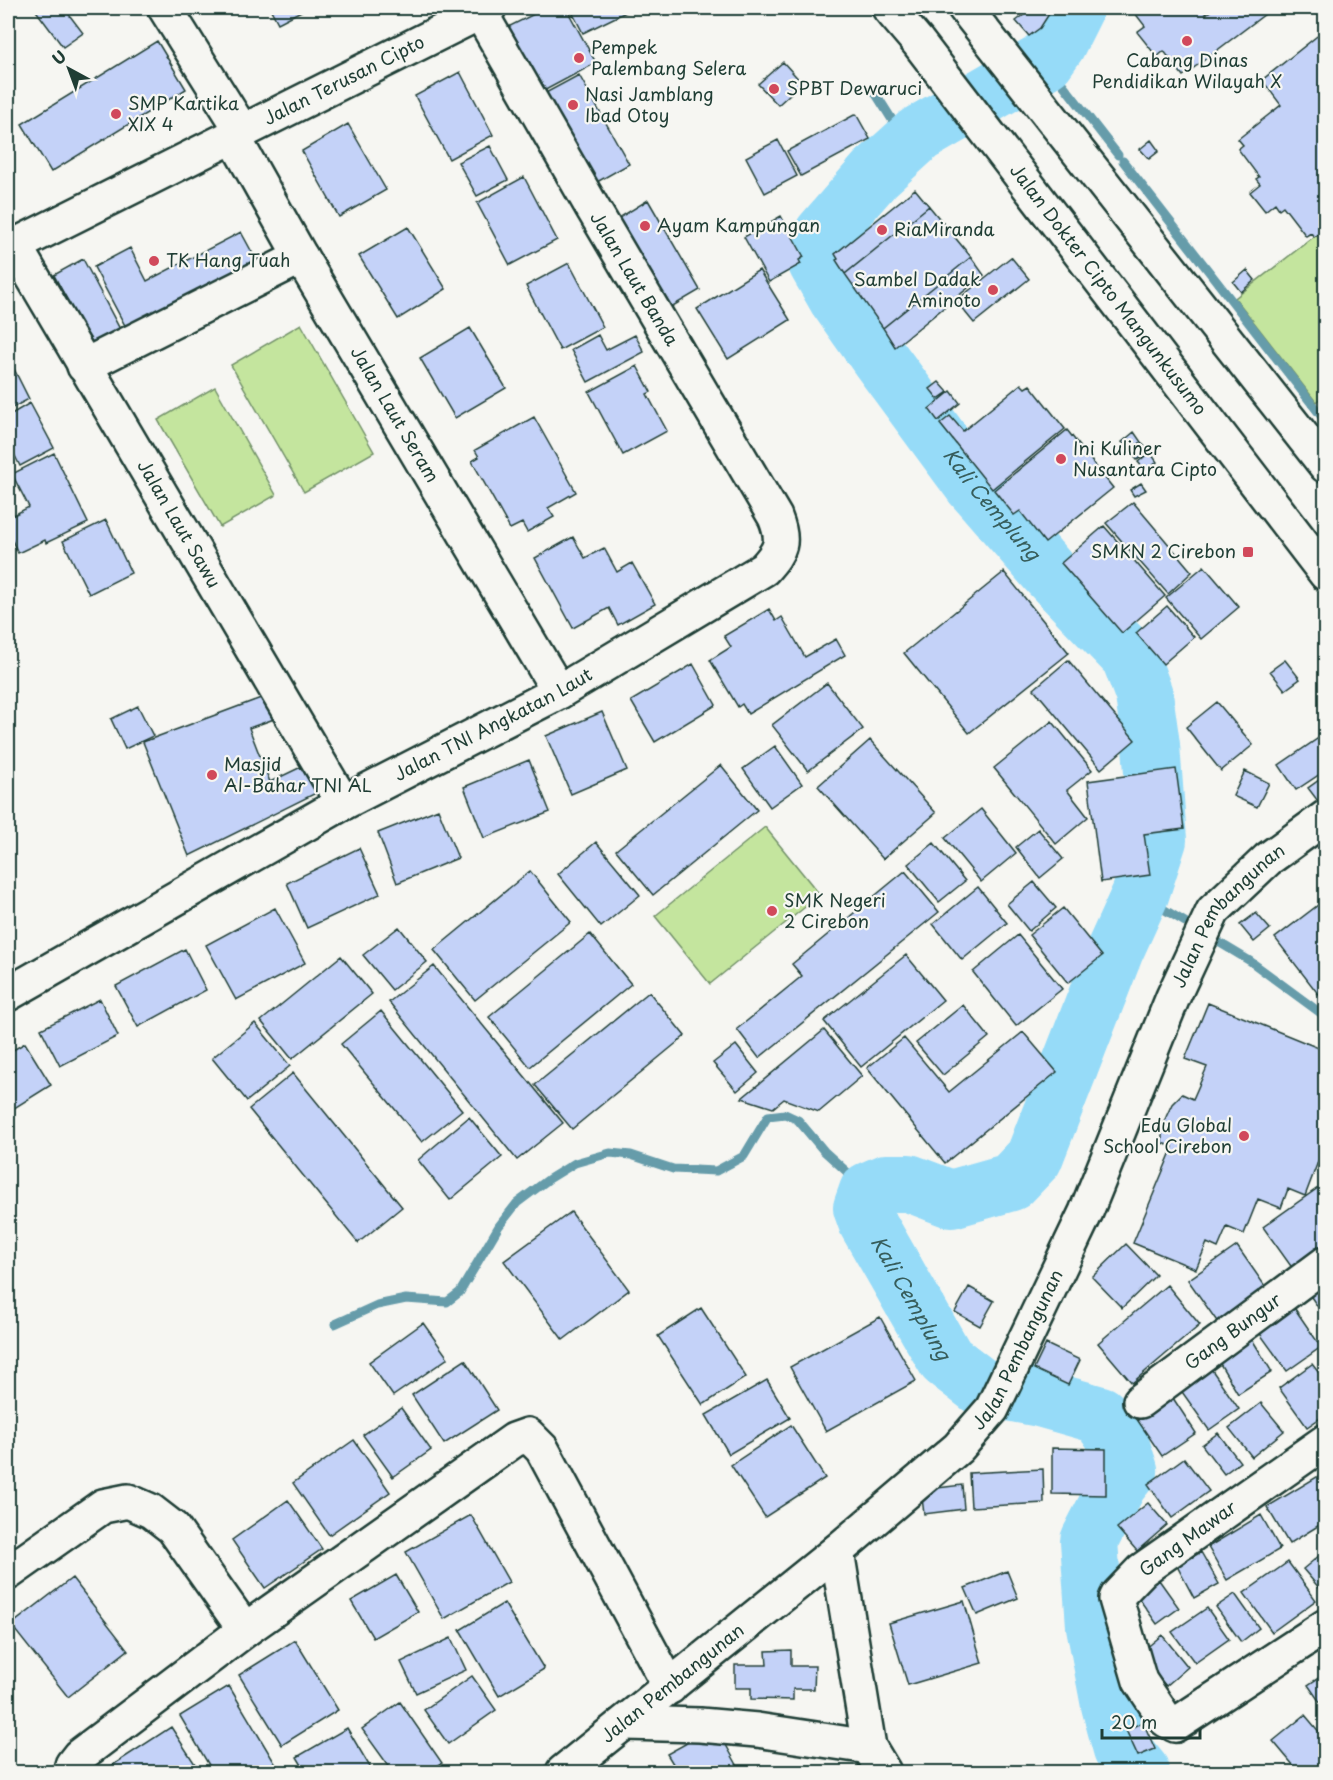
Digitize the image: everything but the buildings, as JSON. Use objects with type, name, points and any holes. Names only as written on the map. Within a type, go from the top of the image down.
[{"type":"street","name":"Jalan Laut Seram","points":[[165,8],[237,133],[301,257],[559,692]]},
{"type":"street","name":"Jalan Dokter Cipto Mangunkusumo","points":[[889,8],[1326,574]]},
{"type":"street","points":[[965,8],[1326,466]]},
{"type":"street","name":"Jalan Terusan Cipto","points":[[11,247],[484,10]]},
{"type":"street","name":"Jalan Laut Banda","points":[[484,10],[597,217],[775,517],[781,532],[780,548]]},
{"type":"street","name":"Jalan Laut Sawu","points":[[11,247],[343,803]]},
{"type":"street","points":[[84,366],[301,257]]},
{"type":"street","name":"Jalan TNI Angkatan Laut","points":[[8,994],[343,803],[559,692],[764,569],[780,548]]},
{"type":"street","name":"Jalan Pembangunan","points":[[563,1773],[837,1551],[958,1448],[992,1409],[1086,1212],[1173,997],[1213,910],[1268,859],[1326,818]]},
{"type":"street","name":"Gang Bungur","points":[[1140,1401],[1326,1263]]},
{"type":"street","points":[[71,1773],[72,1765],[79,1756],[245,1630],[513,1440],[528,1436],[542,1449],[670,1686]]},
{"type":"street","name":"Gang Mawar","points":[[1326,1441],[1142,1570],[1116,1597],[1140,1681],[1171,1724],[1178,1724],[1326,1626]]},
{"type":"street","points":[[8,1573],[103,1506],[128,1501],[151,1511],[173,1528],[245,1630]]},
{"type":"street","points":[[626,1723],[700,1725],[757,1730],[877,1760],[837,1551]]},
{"type":"green space","points":[[1325,228],[1325,394],[1316,402],[1235,298]]},
{"type":"green space","points":[[301,324],[374,452],[304,492],[231,365]]},
{"type":"green space","points":[[215,387],[276,495],[220,527],[158,420]]},
{"type":"green space","points":[[765,827],[820,895],[710,984],[655,916]]},
{"type":"waterway","name":"Kali Cemplung","points":[[1075,8],[1057,44],[1045,61],[919,134],[875,174],[823,234],[817,247],[817,263],[837,298],[973,485],[1051,575],[1130,657],[1144,695],[1151,745],[1158,840],[1140,895],[1115,950],[1034,1158],[1011,1182],[951,1199],[909,1183],[886,1183],[868,1191],[862,1208],[867,1222],[946,1360],[981,1387],[1040,1398],[1100,1415],[1121,1446],[1129,1470],[1118,1484],[1089,1541],[1095,1626],[1110,1705],[1122,1749],[1141,1772]]},
{"type":"waterway","points":[[1030,42],[1118,155]]},
{"type":"waterway","name":"Kali Cemplung","points":[[874,91],[908,145]]},
{"type":"waterway","points":[[1123,161],[1326,422]]},
{"type":"waterway","name":"Kali Cemplung","points":[[1140,895],[1250,961],[1326,1017]]},
{"type":"waterway","points":[[335,1324],[377,1305],[406,1299],[447,1302],[460,1292],[499,1226],[517,1203],[575,1163],[610,1153],[631,1155],[673,1169],[716,1171],[744,1156],[768,1116],[785,1114],[798,1120],[824,1151],[868,1191]]},
{"type":"place","name":"Cabang Dinas Pendidikan Wilayah X","points":[[1187,41]]},
{"type":"place","name":"Pempek Palembang Selera","points":[[579,58]]},
{"type":"place","name":"SPBT Dewaruci","points":[[774,89]]},
{"type":"place","name":"Nasi Jamblang Ibad Otoy","points":[[573,105]]},
{"type":"place","name":"SMP Kartika XIX 4","points":[[116,114]]},
{"type":"place","name":"Ayam Kampungan","points":[[645,226]]},
{"type":"place","name":"RiaMiranda","points":[[882,230]]},
{"type":"place","name":"TK Hang Tuah","points":[[154,261]]},
{"type":"place","name":"Sambel Dadak Aminoto","points":[[993,290]]},
{"type":"place","name":"Ini Kuliner Nusantara Cipto","points":[[1061,459]]},
{"type":"place","name":"SMKN 2 Cirebon","points":[[1248,552]]},
{"type":"place","name":"Masjid Al-Bahar TNI AL","points":[[212,775]]},
{"type":"place","name":"SMK Negeri 2 Cirebon","points":[[772,911]]},
{"type":"place","name":"Edu Global School Cirebon","points":[[1244,1136]]}]
